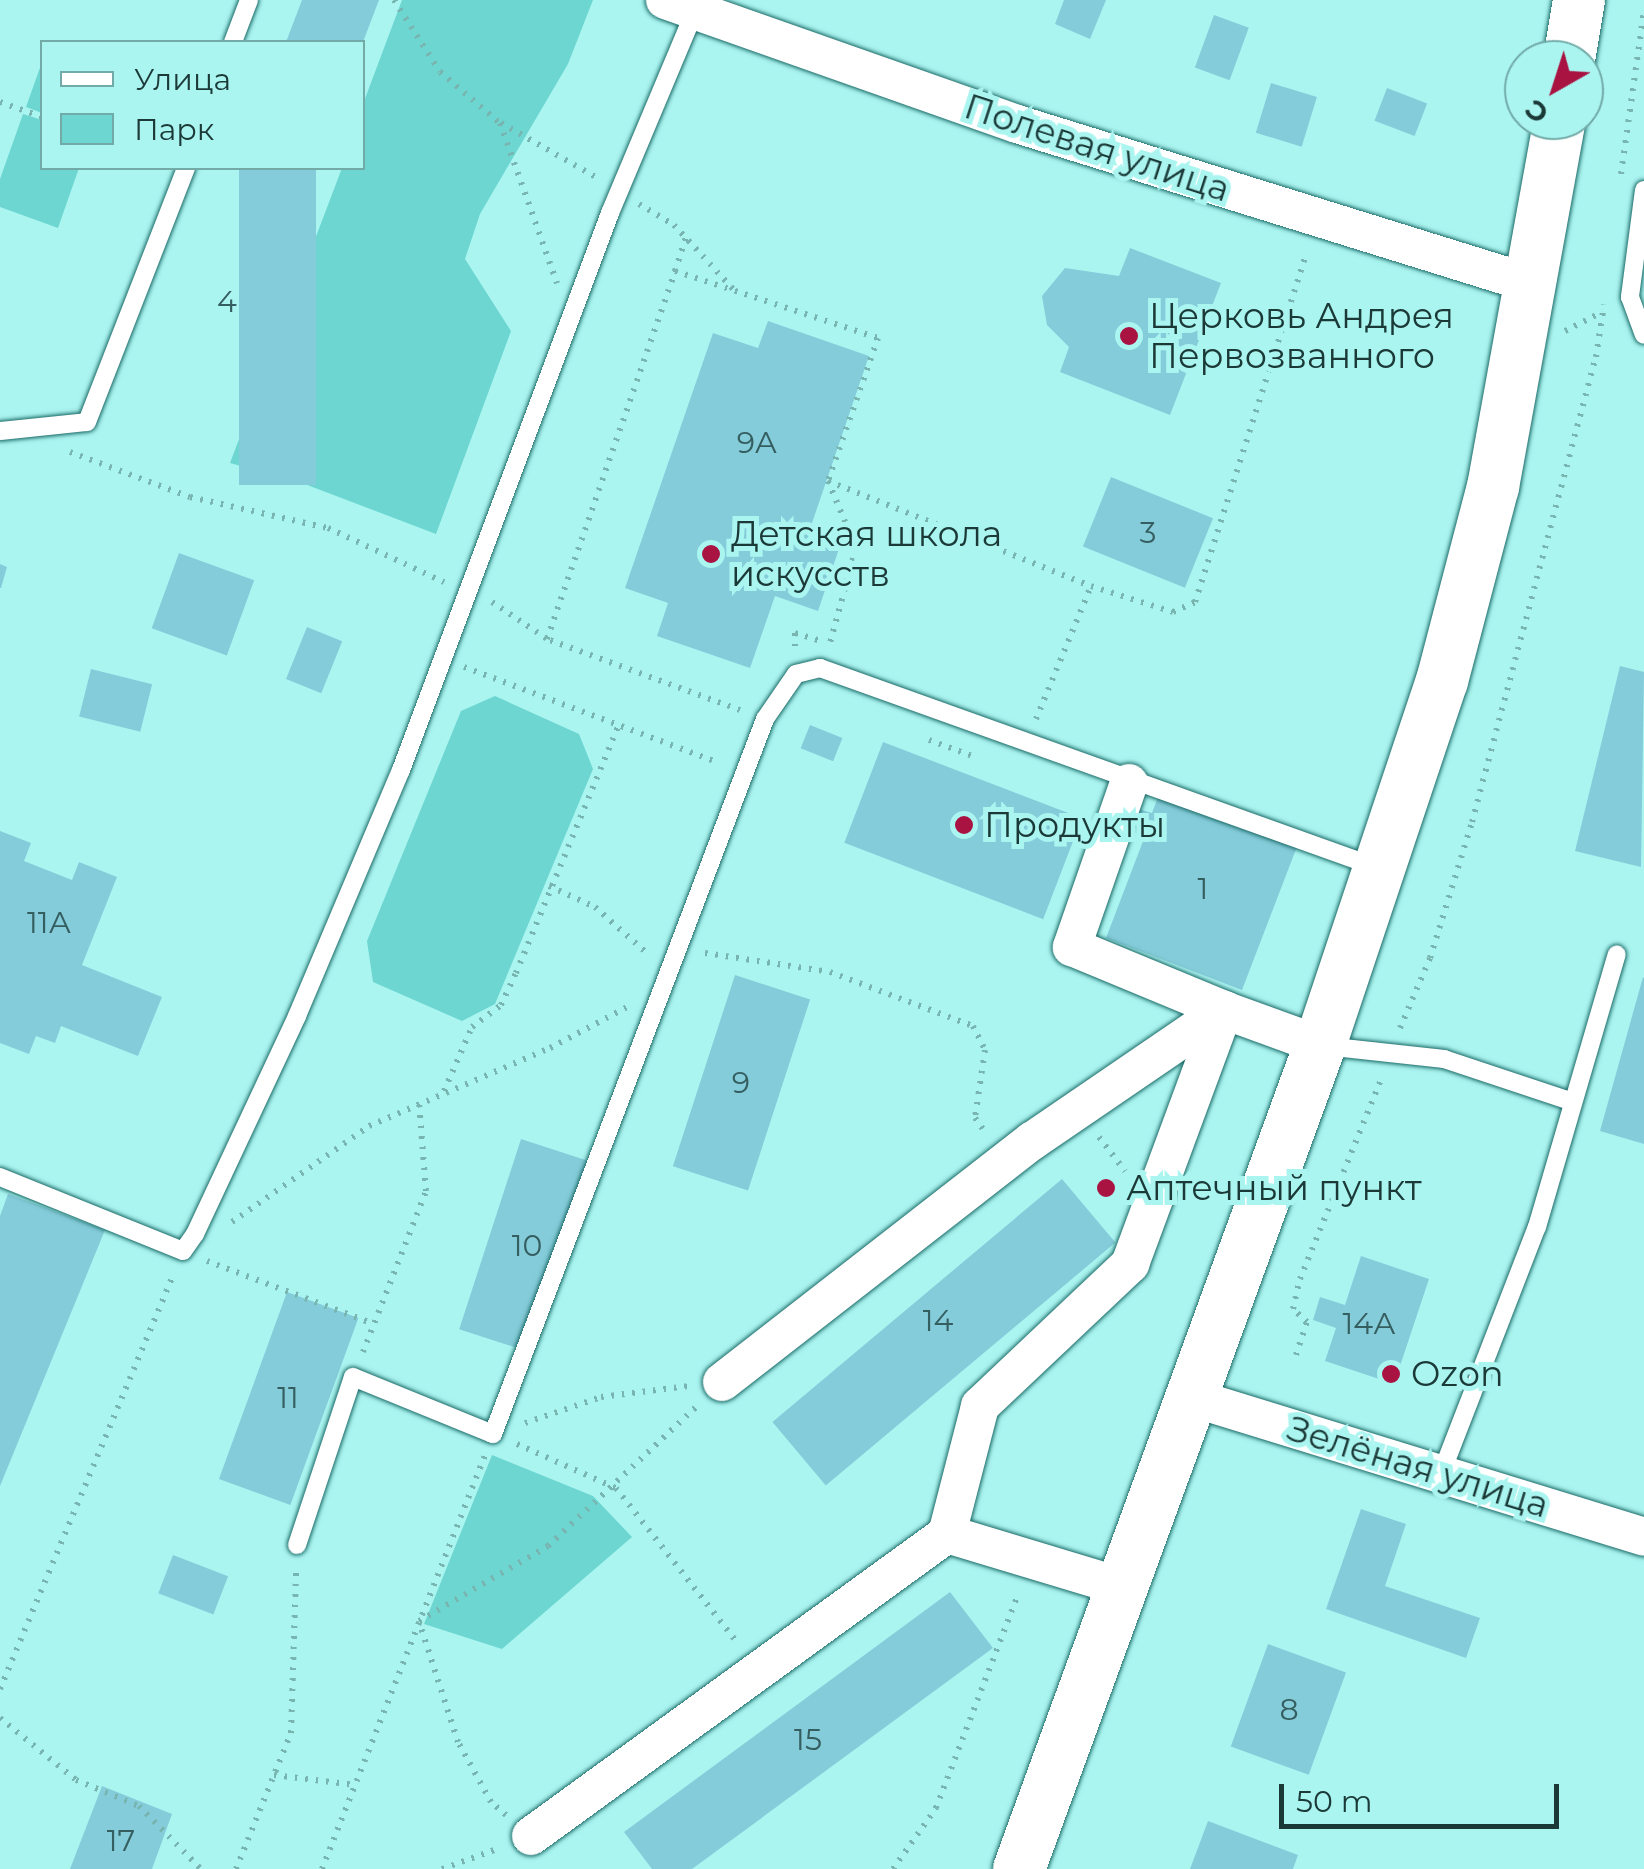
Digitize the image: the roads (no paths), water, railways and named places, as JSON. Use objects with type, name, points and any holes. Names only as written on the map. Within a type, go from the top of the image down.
[{"type":"main road","points":[[1572,40],[1578,0]]},
{"type":"main road","points":[[1019,1869],[1320,1045],[1442,681],[1493,488],[1557,140]]},
{"type":"street","name":"Полевая улица","points":[[680,6],[1527,309]]},
{"type":"street","points":[[1129,783],[1072,946],[1224,1010],[1320,1045]]},
{"type":"street","points":[[722,1382],[1006,1161],[1224,1010]]},
{"type":"street","points":[[531,1836],[947,1534],[980,1406],[1130,1264],[1224,1010]]},
{"type":"street","name":"Зелёная улица","points":[[1193,1398],[1644,1537]]},
{"type":"street","points":[[947,1534],[1123,1587]]},
{"type":"lane","points":[[234,40],[249,0]]},
{"type":"lane","points":[[0,1177],[183,1251],[297,1016],[469,592],[618,192],[680,6]]},
{"type":"lane","points":[[9,432],[87,422],[185,170]]},
{"type":"lane","points":[[1644,190],[1630,297],[1644,335]]},
{"type":"lane","points":[[296,1546],[354,1376],[493,1434],[764,720],[796,674],[820,668],[1129,783],[1378,868]]},
{"type":"lane","points":[[1441,1474],[1537,1227],[1570,1101],[1617,954]]},
{"type":"lane","points":[[1320,1045],[1389,1056],[1444,1059],[1570,1101]]},
{"type":"place","name":"Церковь Андрея Первозванного","points":[[1129,336]]},
{"type":"place","name":"Детская школа искусств","points":[[711,554]]},
{"type":"place","name":"Продукты","points":[[964,825]]},
{"type":"place","name":"Аптечный пункт","points":[[1106,1188]]},
{"type":"place","name":"Ozon","points":[[1391,1374]]}]
